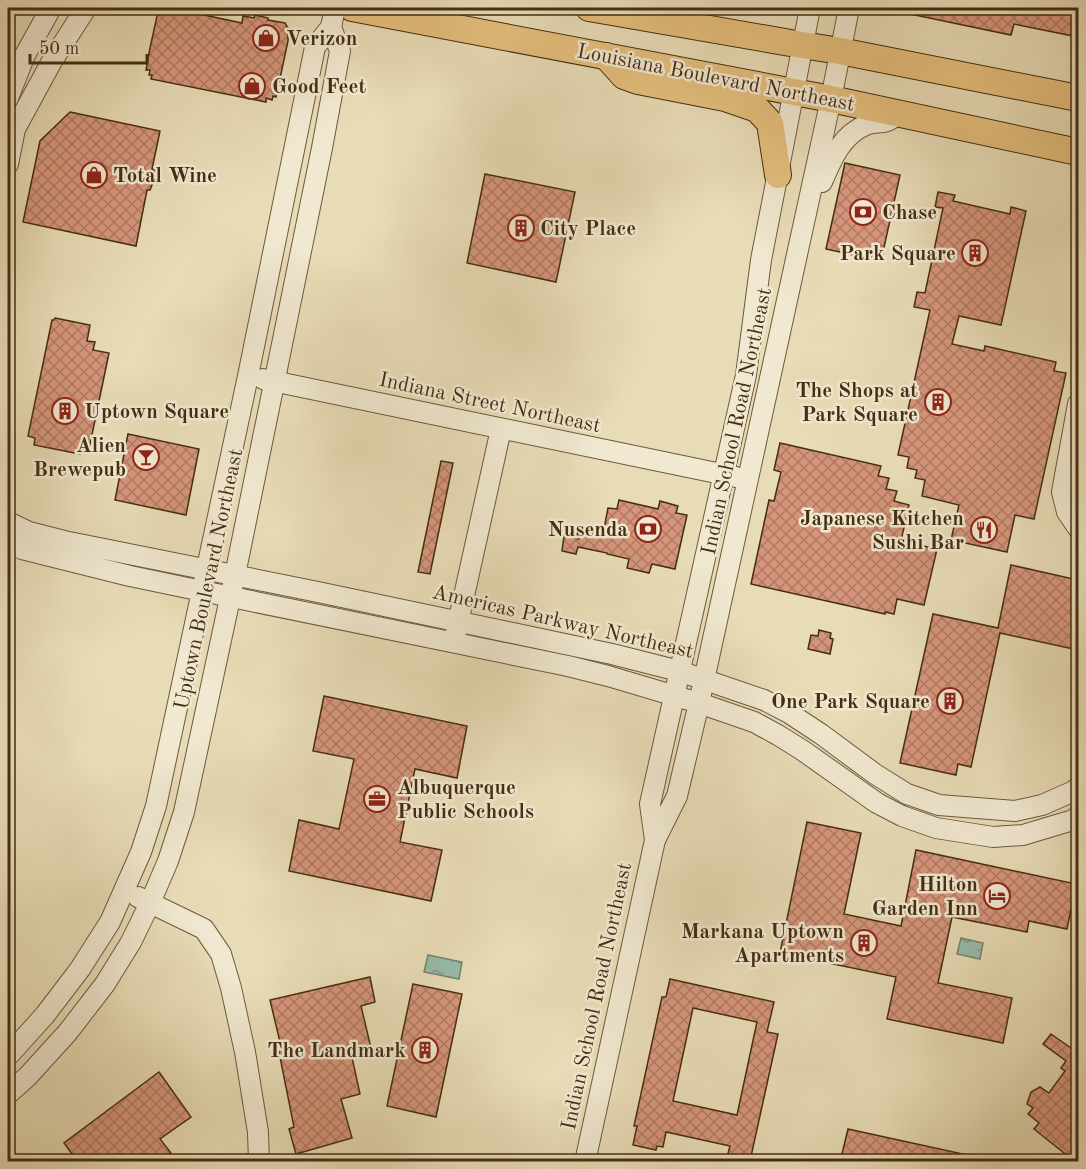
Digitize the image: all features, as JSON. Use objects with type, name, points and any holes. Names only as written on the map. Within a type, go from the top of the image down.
[{"type":"main road","name":"Louisiana Boulevard Northeast","points":[[352,8],[831,99],[1078,152]]},
{"type":"main road","name":"Louisiana Boulevard Northeast","points":[[589,8],[627,11],[1078,98]]},
{"type":"main road","points":[[606,56],[624,76],[638,81],[725,98],[757,109],[770,123],[778,175]]},
{"type":"street","points":[[8,98],[25,55],[51,8]]},
{"type":"street","points":[[8,164],[15,129],[52,61],[86,8]]},
{"type":"street","name":"Uptown Boulevard Northeast","points":[[8,1056],[45,1015],[80,969],[110,922],[141,852],[156,806],[248,376],[315,47],[331,27],[335,8]]},
{"type":"street","name":"Indian School Road Northeast","points":[[655,840],[650,804],[746,375],[761,260],[810,8]]},
{"type":"street","name":"Indian School Road Northeast","points":[[585,1161],[655,840],[677,796],[699,703],[849,8]]},
{"type":"street","name":"Uptown Boulevard Northeast","points":[[8,1094],[28,1076],[68,1032],[105,984],[131,942],[150,903],[168,861],[184,812],[322,148],[340,51],[331,27]]},
{"type":"street","points":[[796,261],[816,198],[835,152],[843,141],[856,131],[870,123],[888,121],[899,113]]},
{"type":"street","name":"Indiana Street Northeast","points":[[248,376],[748,480]]},
{"type":"street","points":[[1078,404],[1062,492],[1067,512],[1078,528]]},
{"type":"street","points":[[453,643],[501,429]]},
{"type":"street","name":"Americas Parkway Northeast","points":[[8,522],[29,532],[64,541],[458,621],[679,671],[764,700],[821,734],[875,774],[907,794],[939,805],[1015,811],[1042,805],[1078,788]]},
{"type":"street","name":"Americas Parkway Northeast","points":[[8,542],[22,549],[130,576],[598,673],[699,703],[754,722],[802,750],[877,803],[902,816],[936,828],[993,837],[1023,835],[1073,820],[1078,816]]},
{"type":"street","points":[[124,891],[204,929],[221,954],[245,1052],[258,1132],[259,1161]]},
{"type":"water","points":[[961,938],[983,943],[980,959],[957,954]]},
{"type":"water","points":[[428,955],[462,962],[459,979],[424,972]]},
{"type":"building","points":[[164,8],[242,23],[243,16],[254,18],[255,15],[285,23],[288,28],[288,41],[276,97],[273,96],[272,100],[266,98],[266,102],[151,79],[150,70],[146,70],[150,48],[157,16]]},
{"type":"building","points":[[905,8],[1078,8],[1078,37],[1014,24],[1011,35],[905,13]]},
{"type":"building","name":"Total Wine","points":[[70,112],[160,131],[152,169],[155,170],[154,180],[150,190],[147,190],[136,246],[23,222],[40,141]]},
{"type":"building","name":"Chase","points":[[845,163],[900,175],[881,261],[826,249]]},
{"type":"building","name":"City Place","points":[[485,174],[575,192],[556,282],[467,263]]},
{"type":"building","points":[[938,192],[955,195],[953,201],[1010,214],[1011,207],[1026,211],[1001,325],[959,316],[952,344],[984,351],[985,346],[1056,362],[1054,371],[1066,373],[1034,519],[1015,515],[1007,552],[951,540],[959,505],[922,496],[925,480],[915,478],[917,470],[907,468],[909,457],[898,455],[930,310],[914,307],[917,292],[925,293],[943,208],[935,207]]},
{"type":"building","name":"Uptown Square","points":[[55,318],[90,325],[87,341],[95,342],[93,350],[109,353],[89,449],[81,447],[80,454],[34,445],[35,438],[28,436],[52,320]]},
{"type":"building","points":[[128,434],[199,449],[186,515],[115,500]]},
{"type":"building","points":[[780,443],[881,466],[878,476],[889,478],[886,489],[897,491],[894,501],[909,505],[901,541],[937,549],[924,605],[897,599],[894,614],[885,612],[885,614],[751,584],[769,500],[774,501],[781,472],[774,470]]},
{"type":"building","points":[[441,461],[453,463],[430,574],[418,572]]},
{"type":"building","name":"Nusenda","points":[[619,500],[658,509],[660,501],[678,506],[676,513],[687,515],[675,569],[652,564],[649,573],[627,568],[629,559],[607,553],[578,547],[576,554],[562,551],[564,536],[579,539],[581,532],[596,535],[597,528],[604,529],[608,508],[617,509]]},
{"type":"building","name":"One Park Square","points":[[1011,565],[1078,580],[1078,650],[1000,633],[971,767],[958,764],[956,775],[900,763],[933,614],[998,628]]},
{"type":"building","points":[[819,630],[831,633],[830,638],[833,639],[830,654],[808,649],[811,635],[818,636]]},
{"type":"building","name":"Albuquerque Public Schools","points":[[324,696],[467,726],[457,778],[415,769],[400,842],[442,850],[431,901],[289,871],[299,820],[339,829],[354,759],[313,751]]},
{"type":"building","name":"Markana Uptown Apartments","points":[[807,822],[861,833],[844,914],[901,926],[916,850],[1076,884],[1067,929],[1029,921],[1027,932],[952,917],[938,983],[1012,998],[1003,1043],[887,1019],[896,977],[780,953]]},
{"type":"building","points":[[370,977],[375,1002],[361,1006],[371,1048],[351,1053],[360,1094],[341,1099],[352,1138],[296,1154],[289,1129],[294,1127],[277,1042],[280,1042],[270,1000]]},
{"type":"building","points":[[670,979],[774,1002],[767,1032],[778,1034],[750,1161],[726,1161],[730,1146],[666,1132],[663,1147],[657,1146],[656,1150],[633,1145],[637,1126],[634,1126],[662,997],[666,997]],"holes":[[[693,1008],[757,1022],[737,1115],[673,1101]]]},
{"type":"building","name":"The Landmark","points":[[413,984],[462,994],[436,1117],[387,1106]]},
{"type":"building","points":[[1051,1034],[1071,1048],[1078,1038],[1078,1161],[1074,1161],[1034,1129],[1039,1123],[1028,1114],[1033,1108],[1027,1104],[1031,1092],[1040,1087],[1049,1093],[1065,1071],[1061,1068],[1066,1061],[1043,1044]]},
{"type":"building","points":[[159,1072],[191,1117],[160,1139],[171,1153],[160,1161],[77,1161],[64,1143]]},
{"type":"building","points":[[848,1129],[972,1156],[971,1161],[872,1159],[871,1161],[843,1161],[841,1158]]},
{"type":"place","name":"Verizon","points":[[266,38]]},
{"type":"place","name":"Good Feet","points":[[252,86]]},
{"type":"place","name":"Total Wine","points":[[94,175]]},
{"type":"place","name":"Chase","points":[[863,212]]},
{"type":"place","name":"City Place","points":[[521,228]]},
{"type":"place","name":"Park Square","points":[[975,253]]},
{"type":"place","name":"The Shops at Park Square","points":[[938,402]]},
{"type":"place","name":"Uptown Square","points":[[65,411]]},
{"type":"place","name":"Alien Brewepub","points":[[146,457]]},
{"type":"place","name":"Nusenda","points":[[648,529]]},
{"type":"place","name":"Japanese Kitchen Sushi Bar","points":[[984,530]]},
{"type":"place","name":"One Park Square","points":[[950,701]]},
{"type":"place","name":"Albuquerque Public Schools","points":[[377,799]]},
{"type":"place","name":"Hilton Garden Inn","points":[[997,896]]},
{"type":"place","name":"Markana Uptown Apartments","points":[[864,943]]},
{"type":"place","name":"The Landmark","points":[[425,1050]]}]
